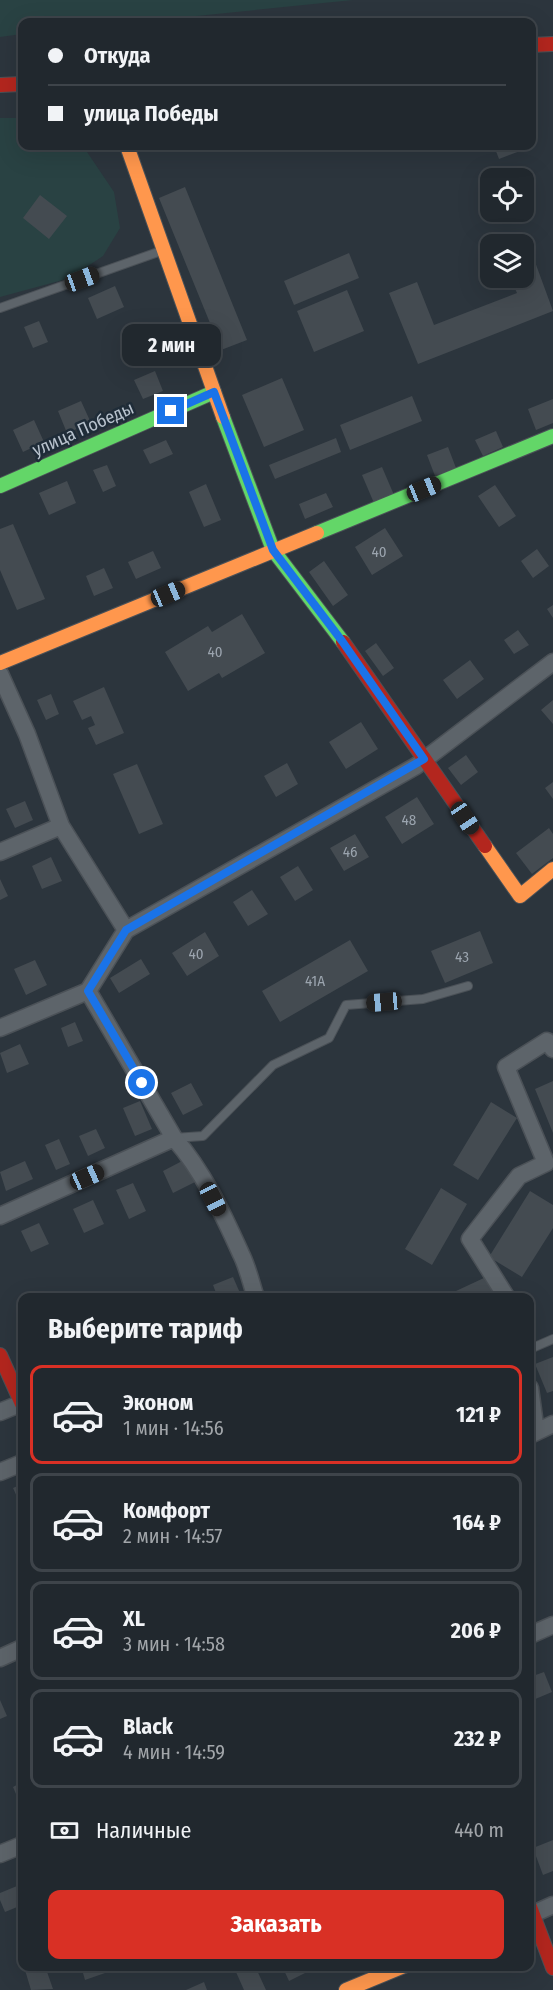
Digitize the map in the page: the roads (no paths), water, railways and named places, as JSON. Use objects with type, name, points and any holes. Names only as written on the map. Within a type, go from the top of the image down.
[{"type":"street","points":[[536,45],[553,44]]},
{"type":"street","points":[[0,85],[18,84]]},
{"type":"street","points":[[128,150],[273,550],[342,641],[519,896],[553,869]]},
{"type":"street","name":"улица Победы","points":[[0,486],[214,392]]},
{"type":"street","points":[[0,663],[553,436]]},
{"type":"street","points":[[0,1028],[88,991],[126,930],[424,759],[553,662]]},
{"type":"street","points":[[0,674],[27,734],[61,826],[126,930]]},
{"type":"street","points":[[0,852],[61,826]]},
{"type":"street","points":[[88,991],[174,1138],[192,1159],[204,1180],[242,1255],[252,1293]]},
{"type":"street","points":[[504,1293],[470,1239],[519,1176],[546,1163],[506,1067],[547,1041],[553,1049]]},
{"type":"street","points":[[0,1216],[174,1138]]},
{"type":"street","points":[[0,1356],[18,1394]]},
{"type":"street","points":[[0,1412],[18,1405]]},
{"type":"street","points":[[534,1433],[553,1424]]},
{"type":"street","points":[[0,1472],[18,1465]]},
{"type":"street","points":[[534,1633],[553,1625]]},
{"type":"street","points":[[0,1658],[18,1650]]},
{"type":"street","points":[[0,1854],[18,1847]]},
{"type":"street","points":[[534,1911],[553,1905]]},
{"type":"street","points":[[534,1920],[553,1968]]},
{"type":"street","points":[[346,1990],[392,1971]]},
{"type":"lane","points":[[0,308],[164,250]]},
{"type":"lane","points":[[174,1138],[203,1136],[273,1065],[329,1038],[346,1005],[423,999],[468,986]]},
{"type":"lane","points":[[534,1347],[553,1339]]}]
